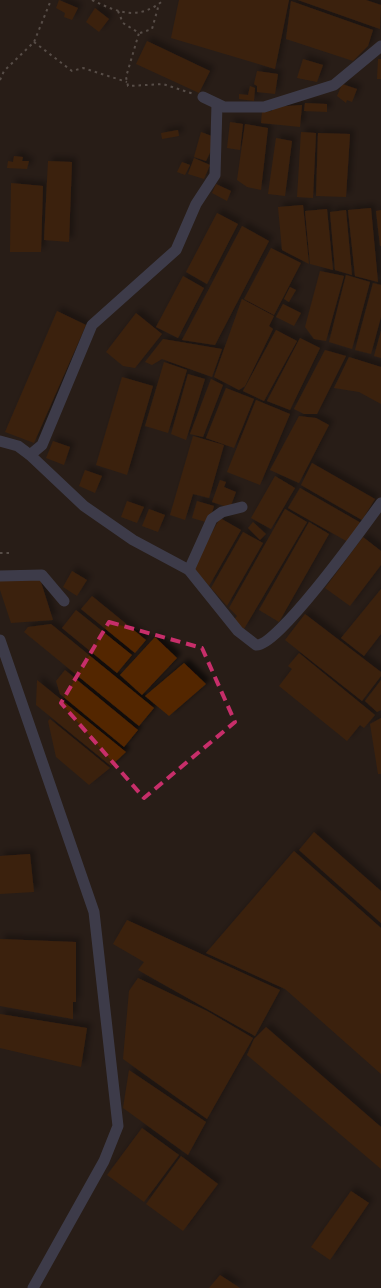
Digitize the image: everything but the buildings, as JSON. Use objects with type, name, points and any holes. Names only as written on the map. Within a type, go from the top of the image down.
[{"type":"street","points":[[203,97],[224,107],[264,106],[334,85],[381,46]]},
{"type":"street","points":[[30,456],[42,445],[92,325],[176,250],[196,204],[215,175],[217,104]]},
{"type":"street","points":[[0,441],[18,446],[84,506],[133,540],[189,570],[238,631],[251,643],[263,645],[298,611],[381,503]]},
{"type":"street","points":[[189,570],[212,520],[222,512],[242,508]]},
{"type":"street","points":[[0,576],[42,575],[64,601]]},
{"type":"street","points":[[0,640],[94,912],[118,1126],[104,1161],[32,1288]]},
{"type":"path","points":[[0,80],[4,71],[34,42],[51,0]]},
{"type":"path","points":[[92,0],[127,14],[141,13],[164,0]]},
{"type":"path","points":[[139,33],[152,28],[159,4]]},
{"type":"path","points":[[118,10],[123,24],[139,33]]},
{"type":"path","points":[[139,33],[126,77],[128,86],[162,84],[203,97]]},
{"type":"path","points":[[34,42],[72,71],[83,68],[127,82]]},
{"type":"path","points":[[0,553],[12,553]]},
{"type":"highlighted area","points":[[109,622],[202,648],[235,722],[144,798],[61,703]]}]
